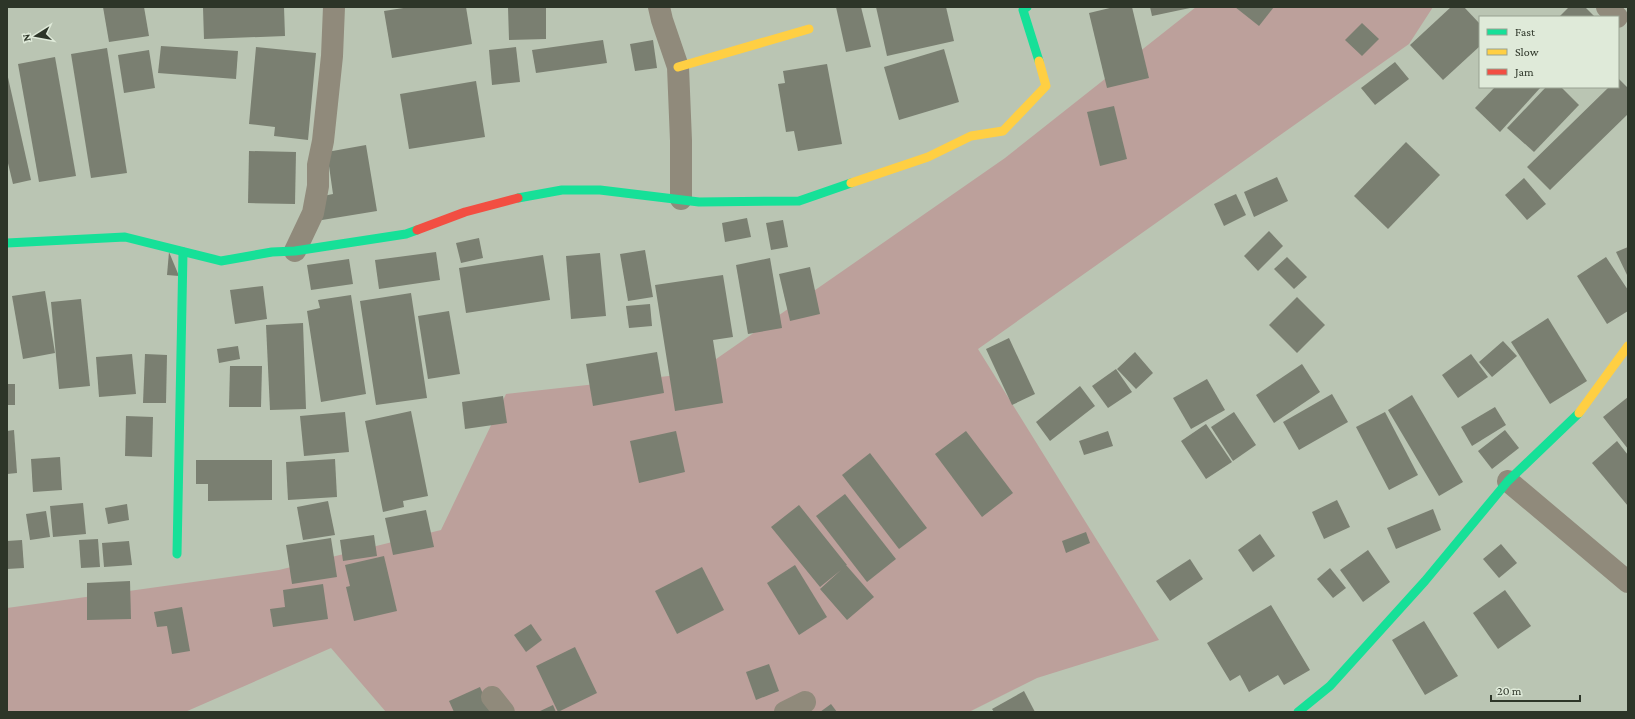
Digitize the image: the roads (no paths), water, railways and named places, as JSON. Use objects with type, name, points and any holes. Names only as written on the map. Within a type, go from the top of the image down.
[{"type":"street","points":[[295,251],[313,213],[318,186],[318,165],[323,141],[332,56],[334,7]]},
{"type":"street","points":[[659,7],[678,67],[681,141],[681,199]]},
{"type":"street","points":[[7,242],[125,237],[221,261],[272,252],[295,251],[406,234],[465,212],[510,199],[562,190],[600,190],[699,202],[799,201],[928,157],[971,136],[1003,131],[1046,86],[1023,10],[1027,7]]},
{"type":"street","points":[[1607,7],[1615,16]]},
{"type":"street","points":[[1619,20],[1628,28]]},
{"type":"street","points":[[678,67],[809,29]]},
{"type":"street","points":[[178,554],[183,252]]},
{"type":"street","points":[[1298,712],[1330,686],[1414,593],[1508,481],[1579,413],[1628,346]]},
{"type":"street","points":[[1508,481],[1628,582]]},
{"type":"street","points":[[785,712],[805,702]]}]
